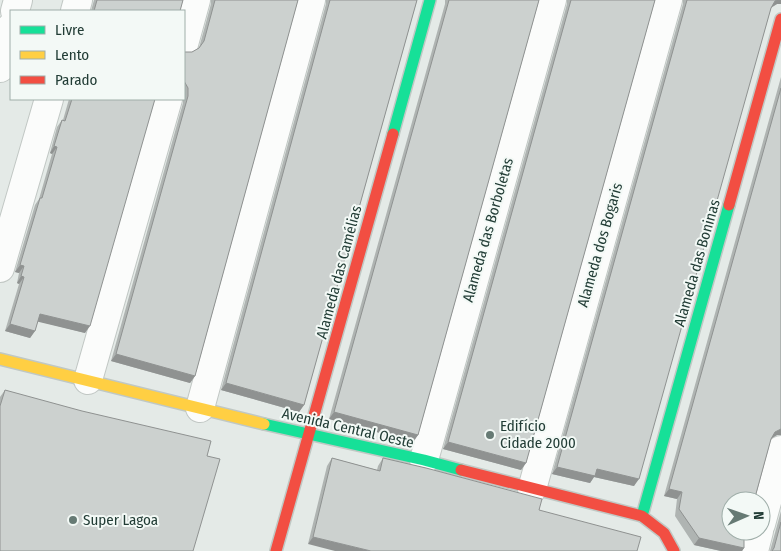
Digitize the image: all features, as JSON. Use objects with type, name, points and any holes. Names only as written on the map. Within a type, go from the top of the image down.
[{"type":"street","points":[[185,40],[196,0]]},
{"type":"street","points":[[200,408],[311,0]]},
{"type":"street","name":"Alameda das Camélias","points":[[276,551],[430,0]]},
{"type":"street","name":"Alameda das Borboletas","points":[[424,460],[552,0]]},
{"type":"street","name":"Alameda dos Bogaris","points":[[532,489],[668,0]]},
{"type":"street","name":"Alameda das Boninas","points":[[642,516],[781,19]]},
{"type":"street","points":[[0,68],[10,31]]},
{"type":"street","points":[[0,268],[49,100]]},
{"type":"street","points":[[88,380],[168,100]]},
{"type":"street","name":"Avenida Central Oeste","points":[[0,358],[309,435],[424,460],[642,516],[664,533],[674,551]]},
{"type":"street","points":[[770,491],[781,450]]},
{"type":"building","points":[[97,0],[183,0],[180,10],[94,10]]},
{"type":"building","points":[[215,0],[298,0],[195,376],[116,354],[188,96],[188,88],[185,83],[185,52],[192,52],[199,48],[204,41]]},
{"type":"building","points":[[330,0],[417,0],[304,405],[226,383]]},
{"type":"building","points":[[449,0],[539,0],[418,435],[334,412]]},
{"type":"building","points":[[571,0],[655,0],[526,463],[448,442]]},
{"type":"building","points":[[687,0],[777,0],[771,8],[639,479],[597,469],[595,476],[557,467]]},
{"type":"building","points":[[781,88],[781,429],[775,432],[771,439],[757,491],[721,491],[721,541],[744,541],[744,548],[699,538],[679,509],[682,492],[669,489]]},
{"type":"building","points":[[72,100],[155,100],[90,326],[40,314],[35,331],[10,324],[24,277],[21,276],[24,266],[20,265],[57,147],[54,146],[62,120],[65,121]]},
{"type":"building","points":[[5,390],[82,411],[211,441],[207,456],[220,459],[193,551],[0,551],[0,406]]},
{"type":"building","points":[[332,458],[380,471],[383,458],[426,468],[542,499],[539,510],[641,537],[637,551],[371,551],[313,537]]},
{"type":"building","points":[[781,522],[781,551],[772,551],[774,548]]},
{"type":"traffic: fast","points":[[393,134],[430,0]]},
{"type":"traffic: fast","points":[[642,516],[729,205]]},
{"type":"traffic: fast","points":[[264,424],[461,470]]},
{"type":"traffic: slow","points":[[0,359],[264,424]]},
{"type":"traffic: jam","points":[[729,205],[781,19]]},
{"type":"traffic: jam","points":[[276,551],[393,134]]},
{"type":"traffic: jam","points":[[461,470],[642,516],[664,533],[674,551]]},
{"type":"place","name":"Edifício Cidade 2000","points":[[490,435]]},
{"type":"place","name":"Super Lagoa","points":[[73,520]]}]
